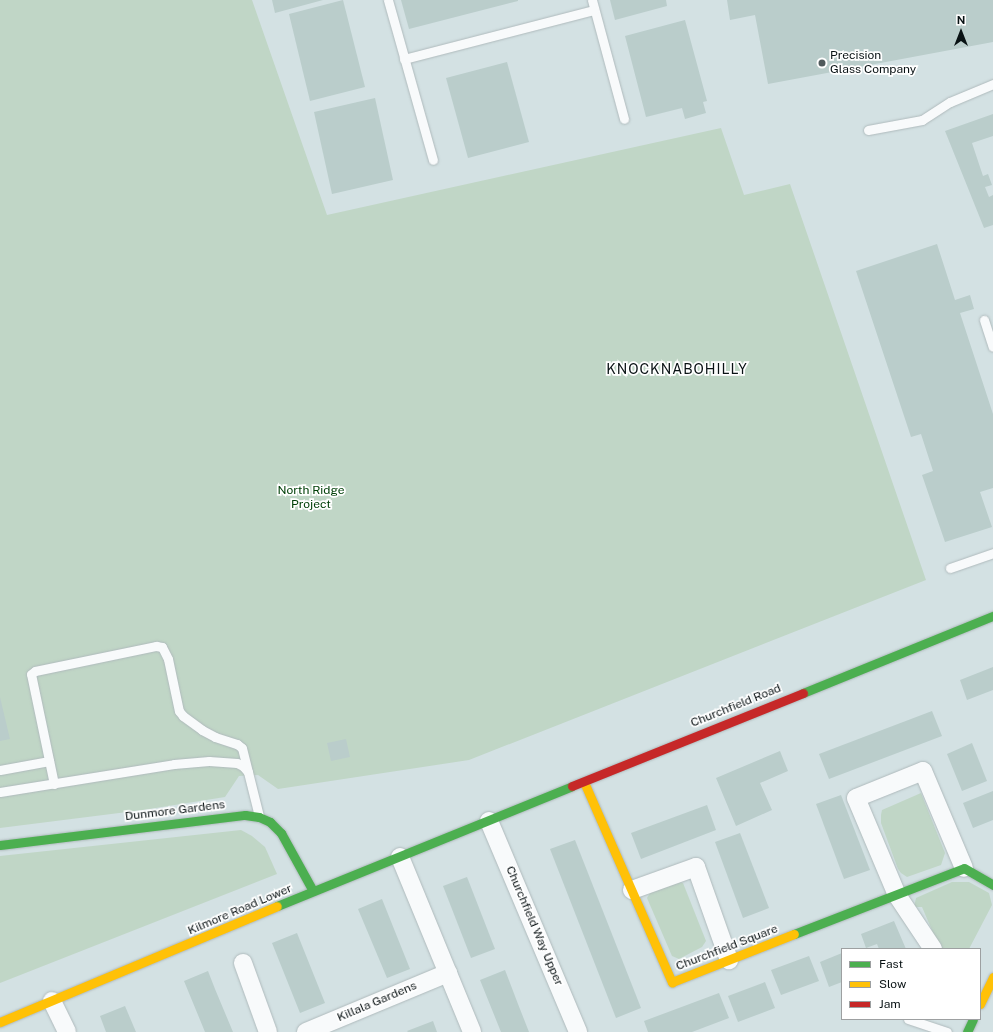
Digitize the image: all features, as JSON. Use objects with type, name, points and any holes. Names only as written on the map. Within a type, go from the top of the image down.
[{"type":"street","name":"Churchfield Road","points":[[489,821],[993,616]]},
{"type":"street","points":[[932,948],[897,894],[856,798],[923,771],[964,868],[993,885]]},
{"type":"street","name":"Churchfield Square","points":[[584,782],[672,982],[964,868]]},
{"type":"street","name":"Dunmore Gardens","points":[[0,845],[231,816],[259,817]]},
{"type":"street","points":[[259,817],[270,822],[281,833],[313,891]]},
{"type":"street","name":"Kilmore Road Lower","points":[[0,1022],[313,891],[489,821]]},
{"type":"street","name":"Churchfield Way Upper","points":[[489,821],[578,1032]]},
{"type":"street","points":[[400,857],[472,1032]]},
{"type":"street","points":[[632,890],[696,867],[729,960]]},
{"type":"street","points":[[244,963],[268,1032]]},
{"type":"street","name":"Killala Gardens","points":[[306,1032],[448,973]]},
{"type":"street","points":[[52,1001],[67,1032]]},
{"type":"street","points":[[968,1032],[973,1020]]},
{"type":"lane","points":[[388,0],[433,160]]},
{"type":"lane","points":[[592,0],[624,119]]},
{"type":"lane","points":[[404,60],[594,10]]},
{"type":"lane","points":[[868,130],[922,120],[950,102],[993,84]]},
{"type":"lane","points":[[984,320],[993,347]]},
{"type":"lane","points":[[950,568],[993,553]]},
{"type":"lane","points":[[54,784],[31,674],[35,671],[156,646],[162,647],[168,659],[179,712],[182,716],[215,737],[236,744],[244,754],[259,817]]},
{"type":"lane","points":[[0,770],[49,761]]},
{"type":"lane","points":[[0,792],[174,764],[209,762],[237,763],[243,766],[249,773]]},
{"type":"lane","points":[[911,1020],[947,1032]]},
{"type":"green space","name":"North Ridge Project","points":[[0,0],[252,0],[327,215],[721,128],[744,195],[790,184],[926,580],[469,760],[278,789],[258,775],[239,776],[225,797],[143,810],[0,828]]},
{"type":"green space","points":[[921,793],[945,853],[941,865],[907,877],[898,869],[881,823],[881,815],[882,810]]},
{"type":"green space","points":[[241,830],[252,836],[265,847],[277,874],[0,983],[0,856]]},
{"type":"green space","points":[[677,881],[683,883],[706,941],[702,947],[679,959],[672,956],[647,898],[652,889]]},
{"type":"green space","points":[[952,882],[969,882],[989,893],[992,905],[970,948],[940,948],[922,907],[914,907],[916,898]]},
{"type":"building","points":[[272,0],[323,0],[275,13]]},
{"type":"building","points":[[343,0],[365,87],[310,101],[289,14]]},
{"type":"building","points":[[401,0],[518,0],[518,1],[409,29]]},
{"type":"building","points":[[610,0],[666,0],[667,6],[615,20]]},
{"type":"building","name":"Precision Glass Company","points":[[727,0],[993,0],[993,42],[768,84],[755,15],[730,20]]},
{"type":"building","points":[[685,20],[707,101],[703,102],[706,113],[685,119],[682,108],[646,117],[625,36]]},
{"type":"building","points":[[507,62],[529,142],[468,158],[446,78]]},
{"type":"building","points":[[375,98],[393,180],[332,194],[314,112]]},
{"type":"building","points":[[993,114],[993,136],[972,143],[983,176],[988,174],[992,185],[985,187],[989,197],[993,195],[993,225],[984,228],[945,131]]},
{"type":"building","points":[[937,244],[955,300],[970,295],[974,309],[960,313],[993,414],[993,488],[980,492],[992,527],[945,542],[922,475],[933,471],[921,434],[911,437],[856,271]]},
{"type":"building","points":[[993,667],[993,690],[967,700],[960,680]]},
{"type":"building","points":[[0,697],[10,739],[0,741]]},
{"type":"building","points":[[932,711],[942,736],[829,779],[819,754]]},
{"type":"building","points":[[346,739],[350,757],[331,761],[327,743]]},
{"type":"building","points":[[972,743],[987,781],[962,791],[947,754]]},
{"type":"building","points":[[780,751],[788,771],[760,783],[772,810],[736,826],[716,778]]},
{"type":"building","points":[[993,791],[993,820],[973,828],[963,803]]},
{"type":"building","points":[[841,795],[870,870],[844,879],[816,804]]},
{"type":"building","points":[[707,805],[716,830],[641,859],[631,833]]},
{"type":"building","points":[[740,833],[769,908],[743,918],[715,842]]},
{"type":"building","points":[[575,840],[641,1008],[616,1018],[550,849]]},
{"type":"building","points":[[467,877],[495,949],[471,958],[443,886]]},
{"type":"building","points":[[382,899],[410,969],[387,978],[358,909]]},
{"type":"building","points":[[894,921],[906,948],[879,948],[877,944],[866,948],[861,934]]},
{"type":"building","points":[[297,933],[325,1003],[300,1013],[272,943]]},
{"type":"building","points":[[841,953],[841,982],[829,987],[820,962]]},
{"type":"building","points":[[809,956],[819,981],[781,995],[771,970]]},
{"type":"building","points":[[505,970],[529,1032],[501,1032],[480,980]]},
{"type":"building","points":[[208,971],[233,1032],[205,1032],[184,981]]},
{"type":"building","points":[[765,982],[775,1008],[738,1022],[728,996]]},
{"type":"building","points":[[719,993],[729,1018],[692,1032],[648,1032],[644,1021]]},
{"type":"building","points":[[125,1006],[136,1032],[106,1032],[100,1016]]},
{"type":"building","points":[[433,1021],[437,1032],[407,1031]]},
{"type":"traffic: fast","points":[[803,693],[993,616]]},
{"type":"traffic: fast","points":[[277,906],[572,786]]},
{"type":"traffic: fast","points":[[0,845],[245,815],[259,817],[270,822],[281,833],[313,891]]},
{"type":"traffic: fast","points":[[794,934],[964,868],[993,885]]},
{"type":"traffic: fast","points":[[967,1032],[973,1020]]},
{"type":"traffic: slow","points":[[584,782],[672,982],[794,934]]},
{"type":"traffic: slow","points":[[0,1022],[277,906]]},
{"type":"traffic: slow","points":[[981,1002],[993,977]]},
{"type":"traffic: jam","points":[[572,786],[803,693]]},
{"type":"place","name":"Precision Glass Company","points":[[822,63]]},
{"type":"district","name":"KNOCKNABOHILLY","points":[[677,369]]}]
